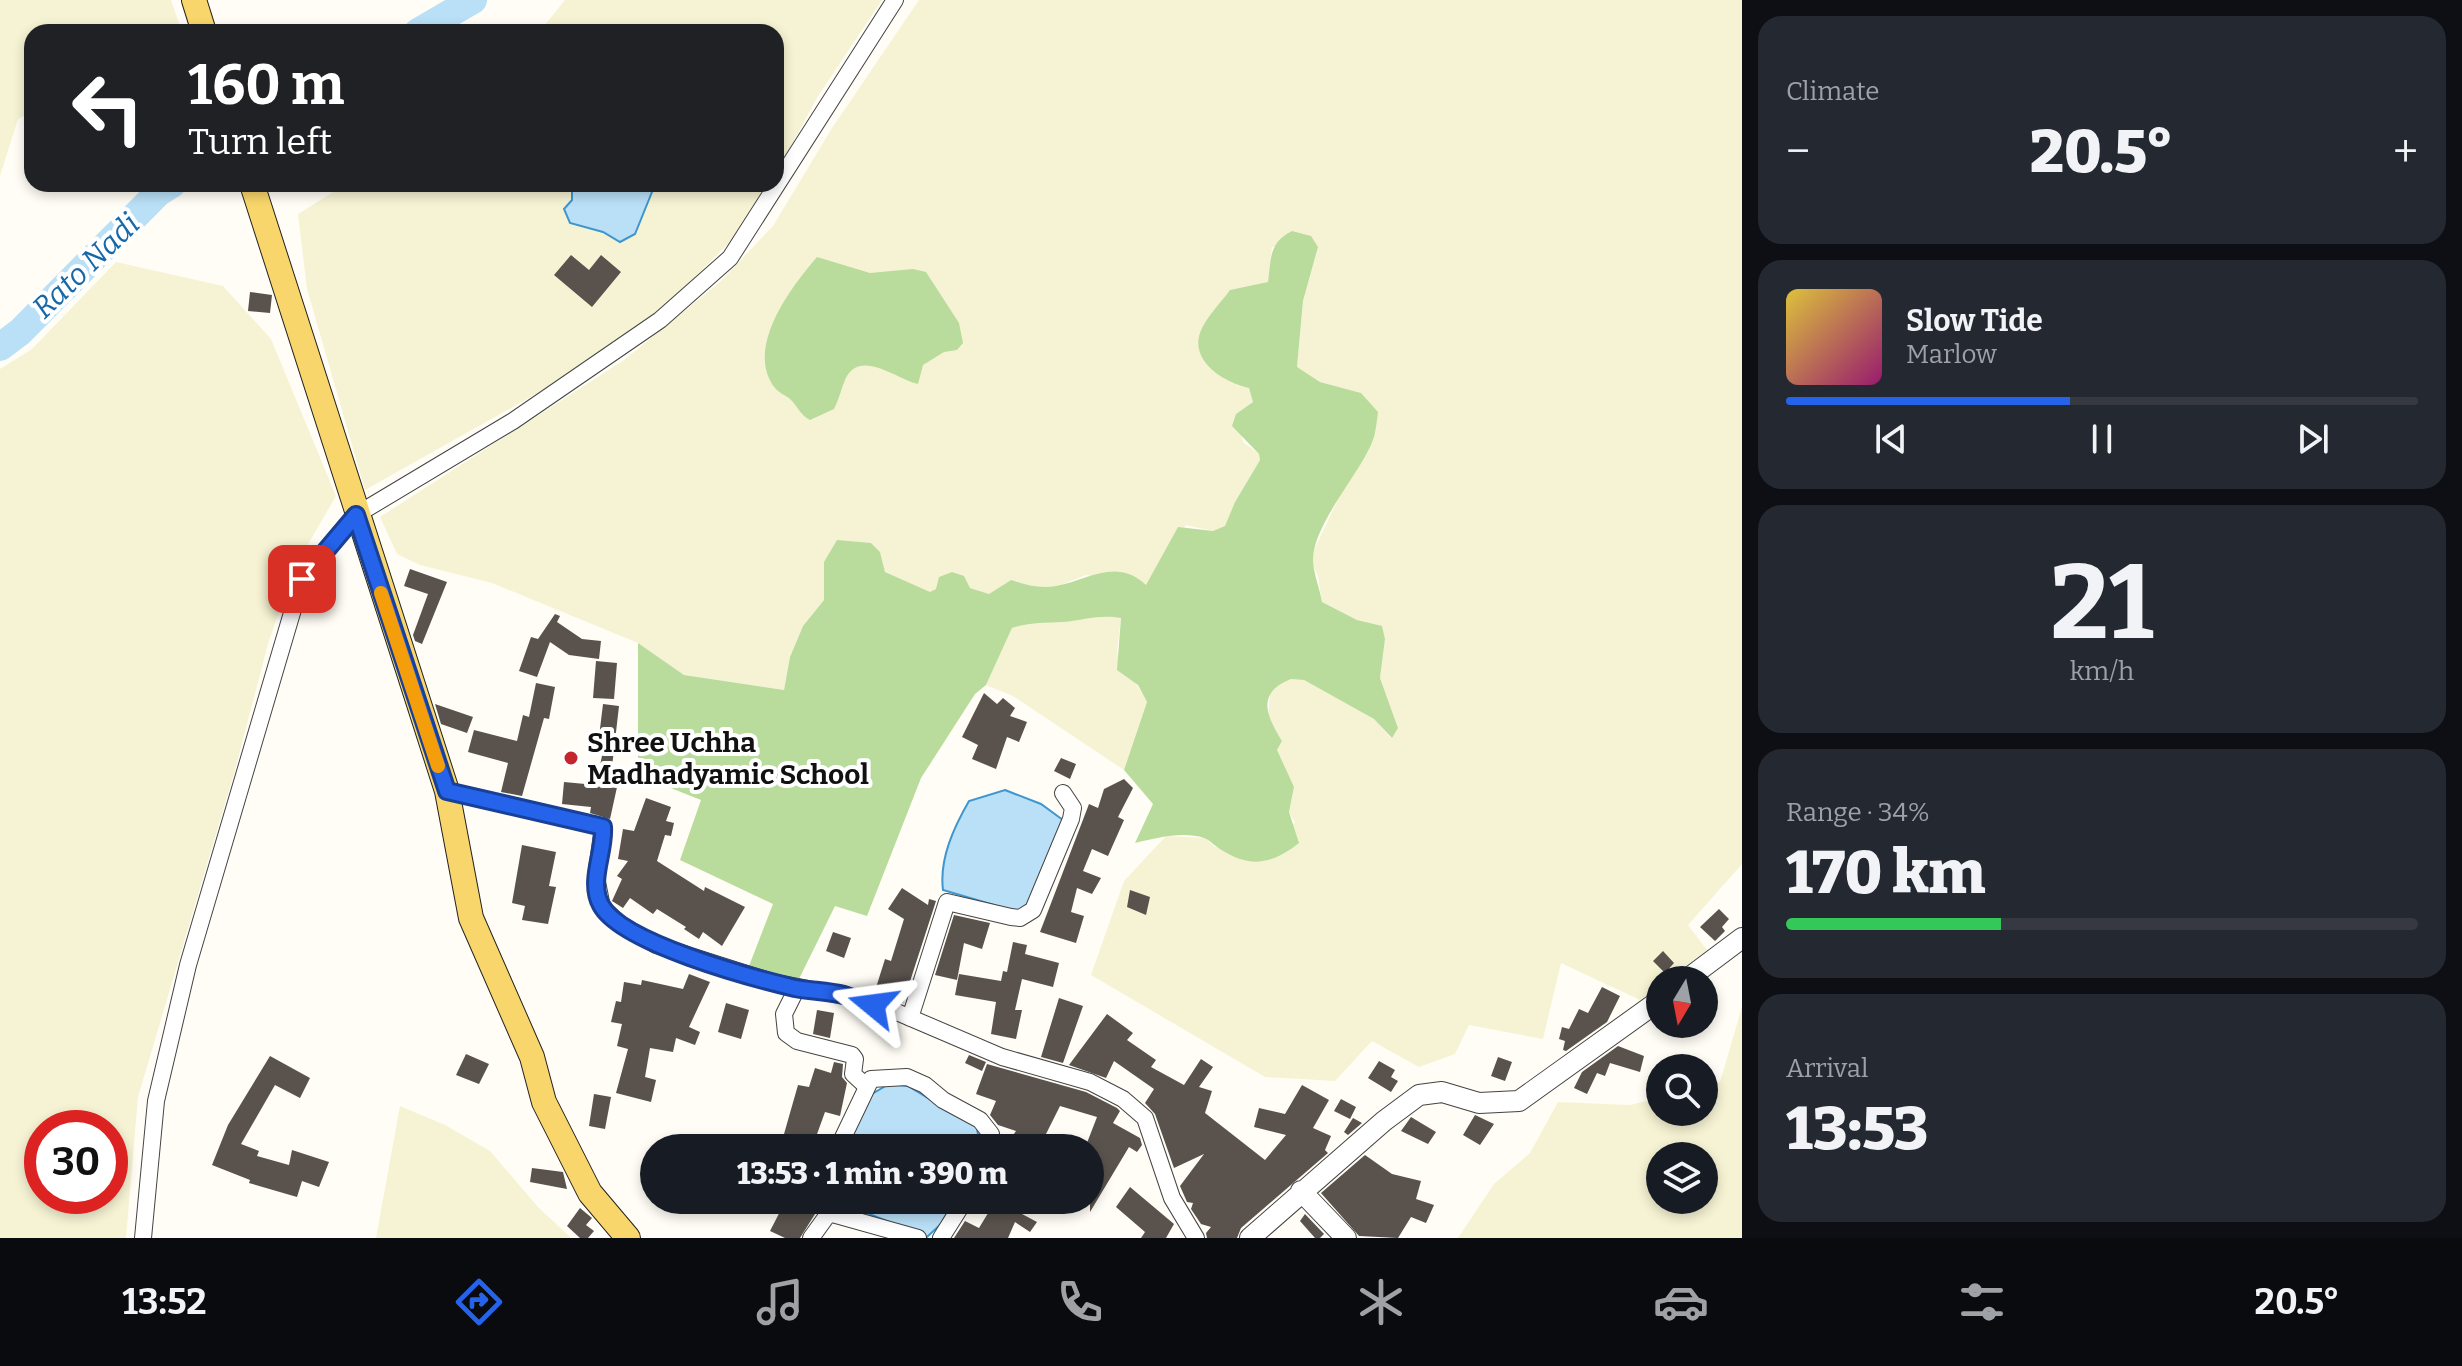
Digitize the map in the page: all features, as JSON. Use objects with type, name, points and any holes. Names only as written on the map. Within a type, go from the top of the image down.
[{"type":"main road","points":[[194,0],[202,24]]},
{"type":"main road","points":[[255,192],[447,791],[471,918],[532,1057],[544,1102],[590,1193],[628,1238]]},
{"type":"street","points":[[784,174],[895,0]]},
{"type":"street","points":[[143,1238],[156,1101],[188,965],[302,579],[356,515],[513,421],[660,320],[730,258],[772,192]]},
{"type":"street","points":[[447,791],[603,827],[598,897],[610,917],[674,953],[693,955],[714,965],[797,988],[845,996],[910,1018],[1002,1057],[1090,1082],[1123,1099],[1145,1118],[1172,1198],[1196,1238]]},
{"type":"street","points":[[910,1018],[947,902],[1020,918],[1033,910],[1071,819],[1073,808],[1063,793]]},
{"type":"street","points":[[1705,966],[1742,938]]},
{"type":"street","points":[[797,988],[784,1014],[786,1033],[797,1041],[852,1055],[855,1059],[853,1074],[867,1087]]},
{"type":"street","points":[[1250,1238],[1301,1191],[1419,1095],[1442,1092],[1479,1103],[1519,1101],[1646,1010]]},
{"type":"street","points":[[845,1134],[871,1079],[907,1077],[980,1120],[991,1134]]},
{"type":"street","points":[[1301,1191],[1346,1238]]},
{"type":"street","points":[[811,1238],[824,1214]]},
{"type":"street","points":[[851,1214],[918,1238]]},
{"type":"street","points":[[941,1238],[956,1214]]},
{"type":"shaded area","points":[[0,0],[171,0],[179,24],[24,24],[24,116],[18,119],[0,176]]},
{"type":"shaded area","points":[[565,0],[882,0],[818,96],[784,159],[784,24],[546,24]]},
{"type":"shaded area","points":[[919,0],[1742,0],[1742,864],[1688,925],[1707,950],[1686,966],[1646,966],[1646,996],[1640,1000],[1561,963],[1543,1039],[1469,1025],[1455,1054],[1419,1067],[1372,1041],[1335,1081],[1265,1077],[1091,975],[1124,881],[1166,836],[1205,838],[1215,847],[1295,823],[1289,812],[1294,787],[1280,762],[1277,750],[1282,741],[1268,719],[1270,693],[1280,683],[1291,679],[1304,680],[1374,719],[1391,738],[1398,728],[1380,678],[1385,639],[1382,627],[1357,620],[1322,602],[1318,576],[1312,563],[1314,550],[1342,491],[1373,438],[1361,393],[1320,382],[1297,368],[1303,301],[1318,247],[1272,247],[1268,282],[1236,385],[1249,388],[1253,393],[1253,402],[1236,414],[1243,442],[1259,454],[1260,460],[1235,502],[1226,526],[1213,531],[1186,525],[1146,586],[1086,575],[1058,586],[1035,588],[1011,580],[989,594],[970,588],[936,589],[931,593],[885,572],[880,552],[824,562],[824,600],[803,626],[790,657],[784,690],[684,675],[638,643],[492,583],[420,565],[397,554],[380,517],[624,360],[720,282],[773,226],[832,128]]},
{"type":"shaded area","points":[[333,192],[765,192],[731,241],[663,308],[577,371],[365,490],[307,289],[298,214]]},
{"type":"shaded area","points":[[116,262],[223,286],[271,339],[336,496],[293,570],[268,644],[235,770],[138,1097],[126,1238],[0,1238],[0,369],[32,349]]},
{"type":"shaded area","points":[[1096,615],[1121,617],[1117,652],[1147,702],[1124,770],[1013,696],[986,685],[1012,628],[1033,621],[1062,622]]},
{"type":"shaded area","points":[[1742,1007],[1742,1238],[1458,1238],[1494,1184],[1530,1153],[1558,1102],[1630,1105],[1646,1101],[1646,1126],[1718,1126],[1718,1083]]},
{"type":"shaded area","points":[[400,1106],[445,1125],[490,1151],[538,1207],[571,1238],[376,1238]]},
{"type":"green space","points":[[1292,231],[1311,236],[1318,247],[1303,301],[1297,367],[1320,382],[1361,393],[1378,412],[1368,451],[1329,514],[1315,545],[1313,560],[1322,602],[1357,620],[1382,626],[1385,639],[1380,678],[1398,728],[1392,738],[1374,719],[1304,680],[1291,679],[1273,691],[1267,706],[1282,741],[1277,750],[1294,787],[1289,812],[1299,843],[1272,859],[1254,862],[1235,857],[1196,836],[1170,836],[1135,843],[1153,804],[1124,770],[1147,702],[1138,685],[1117,670],[1121,618],[1099,617],[1012,628],[986,685],[975,694],[921,778],[867,916],[835,906],[797,983],[749,966],[773,904],[680,860],[701,800],[638,775],[638,643],[684,675],[784,690],[790,657],[803,626],[824,600],[824,562],[837,540],[871,543],[880,552],[885,572],[930,592],[936,589],[939,577],[952,572],[964,576],[970,588],[989,594],[1011,580],[1050,587],[1113,571],[1124,572],[1146,585],[1178,527],[1213,531],[1225,526],[1235,502],[1260,460],[1259,454],[1232,426],[1236,414],[1253,402],[1249,388],[1212,370],[1200,353],[1198,343],[1206,322],[1230,290],[1268,282],[1275,246]]},
{"type":"green space","points":[[817,257],[870,273],[913,269],[926,272],[959,323],[963,343],[957,350],[944,352],[923,365],[918,384],[879,368],[860,366],[851,371],[845,380],[834,409],[810,420],[775,388],[767,372],[765,355],[768,337],[784,301]]},
{"type":"water","points":[[572,192],[652,192],[635,234],[620,242],[603,232],[570,223],[564,209],[572,200]]},
{"type":"water","points":[[1005,790],[1041,804],[1063,820],[1025,914],[943,890],[946,855],[953,832],[969,801]]},
{"type":"water","points":[[889,1084],[908,1086],[968,1118],[978,1134],[852,1134],[872,1094]]},
{"type":"water","points":[[869,1214],[946,1214],[927,1237]]},
{"type":"building","points":[[571,255],[589,270],[601,255],[621,272],[592,307],[554,275]]},
{"type":"building","points":[[250,292],[272,295],[270,313],[248,311]]},
{"type":"building","points":[[410,569],[447,582],[422,644],[415,641],[413,635],[428,594],[404,586]]},
{"type":"building","points":[[555,614],[560,616],[557,622],[582,639],[601,641],[599,659],[569,655],[550,642],[537,677],[519,671],[531,637],[538,639]]},
{"type":"building","points":[[596,661],[617,663],[614,699],[593,698]]},
{"type":"building","points":[[536,683],[555,687],[549,719],[544,718],[522,796],[501,792],[508,763],[468,752],[474,730],[517,741],[523,715],[529,717]]},
{"type":"building","points":[[984,693],[997,704],[1003,698],[1015,708],[1010,716],[1027,722],[1019,742],[1007,737],[996,769],[972,759],[978,745],[962,737]]},
{"type":"building","points":[[435,704],[473,717],[467,733],[441,724]]},
{"type":"building","points":[[603,704],[619,706],[612,767],[621,769],[610,819],[590,813],[591,807],[562,804],[564,782],[596,785],[604,746],[598,745]]},
{"type":"building","points":[[1061,758],[1076,764],[1070,779],[1054,771]]},
{"type":"building","points":[[1124,779],[1133,788],[1118,817],[1124,820],[1108,856],[1092,849],[1083,871],[1101,878],[1092,894],[1077,888],[1071,912],[1084,916],[1076,943],[1040,932],[1089,804],[1098,808],[1104,789]]},
{"type":"building","points":[[646,798],[671,807],[666,821],[674,823],[671,836],[665,835],[657,861],[704,891],[705,887],[745,907],[722,946],[703,932],[699,939],[657,909],[653,914],[630,898],[623,908],[612,901],[622,879],[617,876],[628,861],[618,859],[623,829],[634,831]]},
{"type":"building","points":[[522,845],[556,852],[549,886],[556,887],[548,924],[522,920],[525,906],[512,903]]},
{"type":"building","points":[[902,888],[928,905],[929,899],[936,901],[903,1003],[874,994],[885,959],[891,961],[904,919],[888,909]]},
{"type":"building","points":[[1130,890],[1150,897],[1146,915],[1127,907]]},
{"type":"building","points":[[1719,909],[1729,919],[1722,927],[1725,931],[1715,941],[1700,927]]},
{"type":"building","points":[[954,915],[990,923],[982,949],[964,943],[957,980],[935,975]]},
{"type":"building","points":[[833,932],[851,938],[844,958],[826,951]]},
{"type":"building","points":[[1013,942],[1027,945],[1025,954],[1059,963],[1053,987],[1022,979],[1015,1010],[1022,1010],[1016,1039],[991,1034],[996,1002],[955,995],[959,974],[1001,981],[1003,971],[1007,972]]},
{"type":"building","points":[[1663,951],[1674,963],[1671,966],[1658,966],[1653,961]]},
{"type":"building","points":[[689,974],[710,982],[689,1027],[700,1032],[695,1045],[676,1038],[673,1052],[650,1048],[645,1077],[656,1080],[651,1102],[616,1093],[628,1049],[617,1046],[622,1024],[611,1022],[616,1001],[621,1002],[624,982],[641,985],[642,980],[683,989]]},
{"type":"building","points":[[1602,987],[1620,996],[1607,1022],[1566,1051],[1563,1050],[1565,1041],[1559,1039],[1562,1027],[1569,1029],[1579,1009],[1588,1013]]},
{"type":"building","points":[[1059,998],[1083,1006],[1063,1063],[1041,1057]]},
{"type":"building","points":[[726,1003],[749,1010],[741,1039],[718,1032]]},
{"type":"building","points":[[817,1010],[834,1013],[830,1038],[813,1034]]},
{"type":"building","points":[[1107,1014],[1133,1033],[1127,1040],[1156,1060],[1151,1067],[1184,1085],[1201,1059],[1213,1067],[1199,1087],[1212,1091],[1205,1113],[1265,1160],[1286,1135],[1254,1127],[1259,1108],[1285,1114],[1302,1085],[1329,1100],[1313,1128],[1331,1136],[1325,1150],[1328,1153],[1241,1228],[1237,1238],[1207,1238],[1206,1233],[1211,1227],[1201,1224],[1191,1209],[1193,1203],[1187,1202],[1180,1186],[1204,1154],[1174,1168],[1155,1114],[1145,1103],[1154,1089],[1114,1061],[1106,1078],[1069,1065]]},
{"type":"building","points":[[1618,1046],[1644,1056],[1640,1072],[1610,1063],[1605,1076],[1597,1073],[1587,1094],[1574,1088],[1582,1072]]},
{"type":"building","points":[[466,1054],[489,1064],[479,1084],[456,1075]]},
{"type":"building","points":[[969,1055],[986,1062],[982,1071],[965,1063]]},
{"type":"building","points":[[270,1056],[310,1078],[300,1098],[275,1085],[241,1144],[259,1151],[257,1156],[289,1165],[292,1150],[329,1162],[319,1187],[302,1181],[297,1197],[249,1183],[250,1180],[212,1165],[228,1125]]},
{"type":"building","points":[[1498,1057],[1512,1062],[1505,1081],[1491,1076]]},
{"type":"building","points":[[1379,1061],[1395,1070],[1391,1077],[1398,1081],[1391,1092],[1368,1078]]},
{"type":"building","points":[[834,1062],[843,1064],[842,1077],[847,1083],[840,1116],[825,1112],[817,1134],[784,1134],[798,1085],[809,1087],[815,1068],[831,1073]]},
{"type":"building","points":[[987,1064],[1086,1092],[1117,1108],[1120,1111],[1113,1123],[1140,1138],[1142,1145],[1137,1152],[1129,1147],[1104,1189],[1104,1134],[1090,1134],[1097,1117],[1060,1106],[1046,1134],[1014,1134],[1016,1131],[998,1125],[990,1115],[996,1101],[976,1094]]},
{"type":"building","points":[[594,1094],[611,1097],[605,1129],[589,1126]]},
{"type":"building","points":[[1341,1099],[1356,1107],[1350,1119],[1334,1111]]},
{"type":"building","points":[[1475,1115],[1494,1124],[1480,1145],[1463,1135]]},
{"type":"building","points":[[1411,1117],[1436,1132],[1428,1144],[1401,1131]]},
{"type":"building","points":[[1353,1118],[1362,1123],[1348,1135],[1344,1132]]},
{"type":"building","points":[[1365,1155],[1392,1174],[1421,1181],[1416,1199],[1434,1205],[1426,1223],[1411,1217],[1398,1238],[1359,1236],[1321,1193]]},
{"type":"building","points":[[532,1168],[563,1172],[567,1189],[530,1182]]},
{"type":"building","points":[[1130,1187],[1174,1224],[1166,1238],[1141,1238],[1145,1232],[1116,1207]]},
{"type":"building","points":[[580,1208],[592,1218],[586,1225],[594,1231],[588,1238],[580,1238],[567,1226]]},
{"type":"building","points":[[779,1214],[815,1214],[800,1238],[785,1238],[770,1231]]},
{"type":"building","points":[[988,1214],[1022,1214],[1037,1222],[1030,1232],[1015,1222],[1008,1238],[954,1238],[965,1221],[979,1228]]},
{"type":"building","points":[[1305,1214],[1324,1234],[1320,1238],[1315,1238],[1300,1221]]},
{"type":"waterway","name":"Rato Nadi","points":[[432,24],[473,0]]},
{"type":"waterway","name":"Rato Nadi","points":[[0,347],[20,332],[159,192]]},
{"type":"slow traffic","points":[[381,593],[438,766]]},
{"type":"place","name":"Shree Uchha Madhadyamic School","points":[[571,758]]},
{"type":"route","points":[[302,579],[356,515],[447,791],[603,827],[596,877],[598,897],[610,917],[622,926],[674,953],[693,955],[714,965],[772,982],[845,996],[873,1005]]}]
